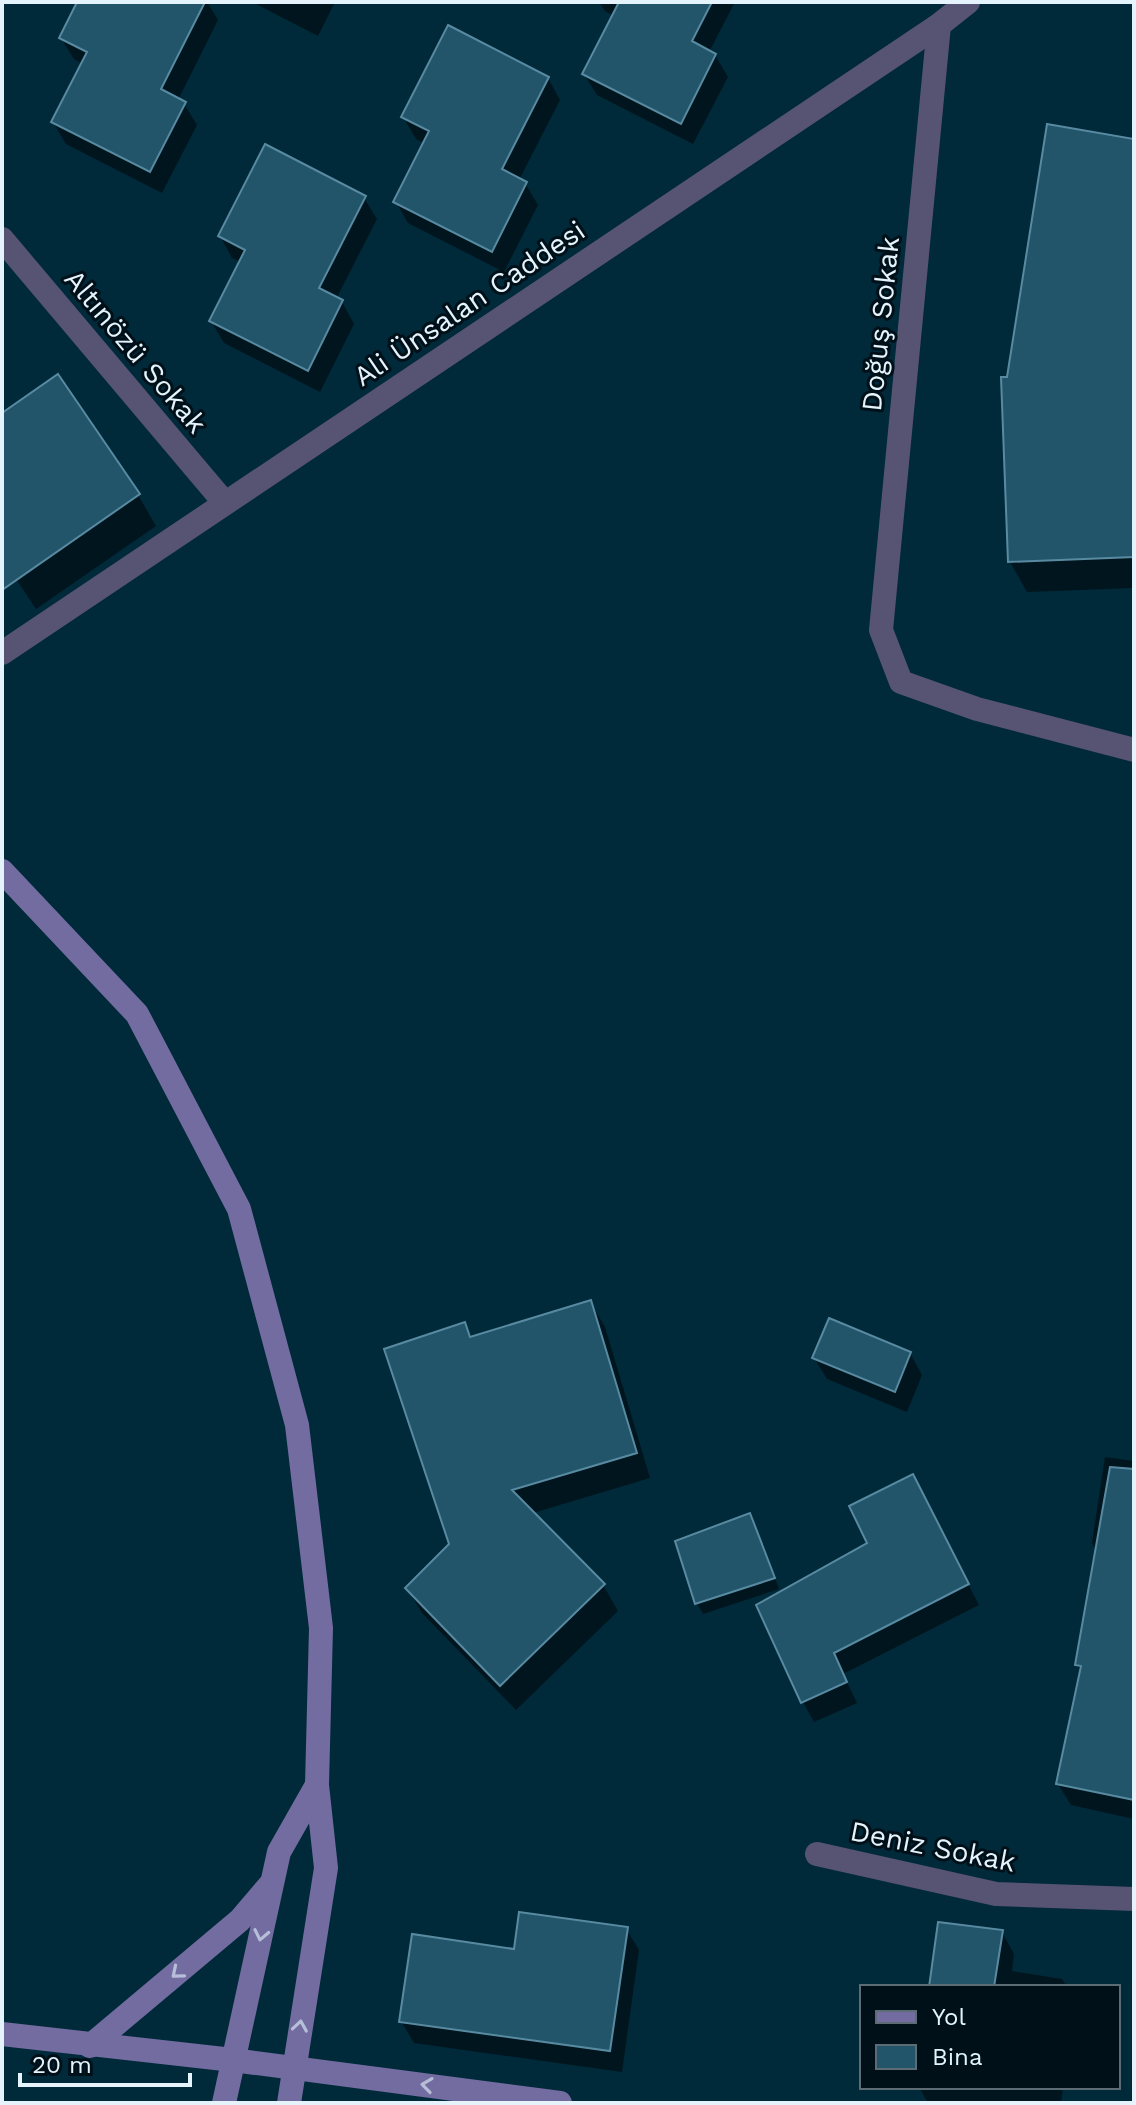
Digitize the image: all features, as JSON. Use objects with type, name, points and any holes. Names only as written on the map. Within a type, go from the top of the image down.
[{"type":"street","name":"Ali Ünsalan Caddesi","points":[[2,653],[939,25],[968,2]]},
{"type":"street","name":"Doğuş Sokak","points":[[939,25],[881,630],[901,682],[977,709],[1134,750]]},
{"type":"street","name":"Altınözü Sokak","points":[[2,239],[224,502]]},
{"type":"street","points":[[2,871],[137,1014],[239,1209],[297,1425],[321,1628],[317,1785],[326,1868],[289,2103]]},
{"type":"street","points":[[224,2103],[279,1852],[317,1785]]},
{"type":"street","name":"Deniz Sokak","points":[[817,1854],[996,1894],[1134,1899]]},
{"type":"street","points":[[90,2046],[240,1920],[273,1881]]},
{"type":"street","points":[[2,2034],[293,2067],[560,2103]]},
{"type":"building","points":[[77,2],[205,2],[161,89],[186,102],[150,172],[51,122],[87,52],[59,38]]},
{"type":"building","points":[[619,2],[712,2],[692,41],[716,54],[681,124],[582,74]]},
{"type":"building","points":[[448,25],[549,77],[502,169],[527,182],[492,252],[393,202],[429,131],[401,117]]},
{"type":"building","points":[[1047,124],[1134,139],[1134,557],[1008,562],[1001,377],[1007,377]]},
{"type":"building","points":[[265,144],[366,196],[319,288],[343,300],[308,371],[209,321],[245,250],[218,236]]},
{"type":"building","points":[[58,374],[140,494],[2,590],[2,413]]},
{"type":"building","points":[[591,1300],[637,1453],[512,1490],[605,1584],[500,1686],[405,1588],[449,1544],[384,1349],[465,1322],[470,1337]]},
{"type":"building","points":[[829,1318],[911,1352],[895,1392],[812,1358]]},
{"type":"building","points":[[1110,1467],[1134,1469],[1134,1800],[1056,1784],[1081,1666],[1075,1665]]},
{"type":"building","points":[[913,1474],[969,1584],[834,1653],[847,1682],[801,1703],[756,1605],[867,1543],[849,1506]]},
{"type":"building","points":[[750,1513],[775,1578],[695,1604],[675,1541]]},
{"type":"building","points":[[519,1912],[628,1927],[610,2051],[399,2022],[412,1934],[514,1949]]},
{"type":"building","points":[[938,1922],[1003,1930],[994,1985],[929,1985]]}]
